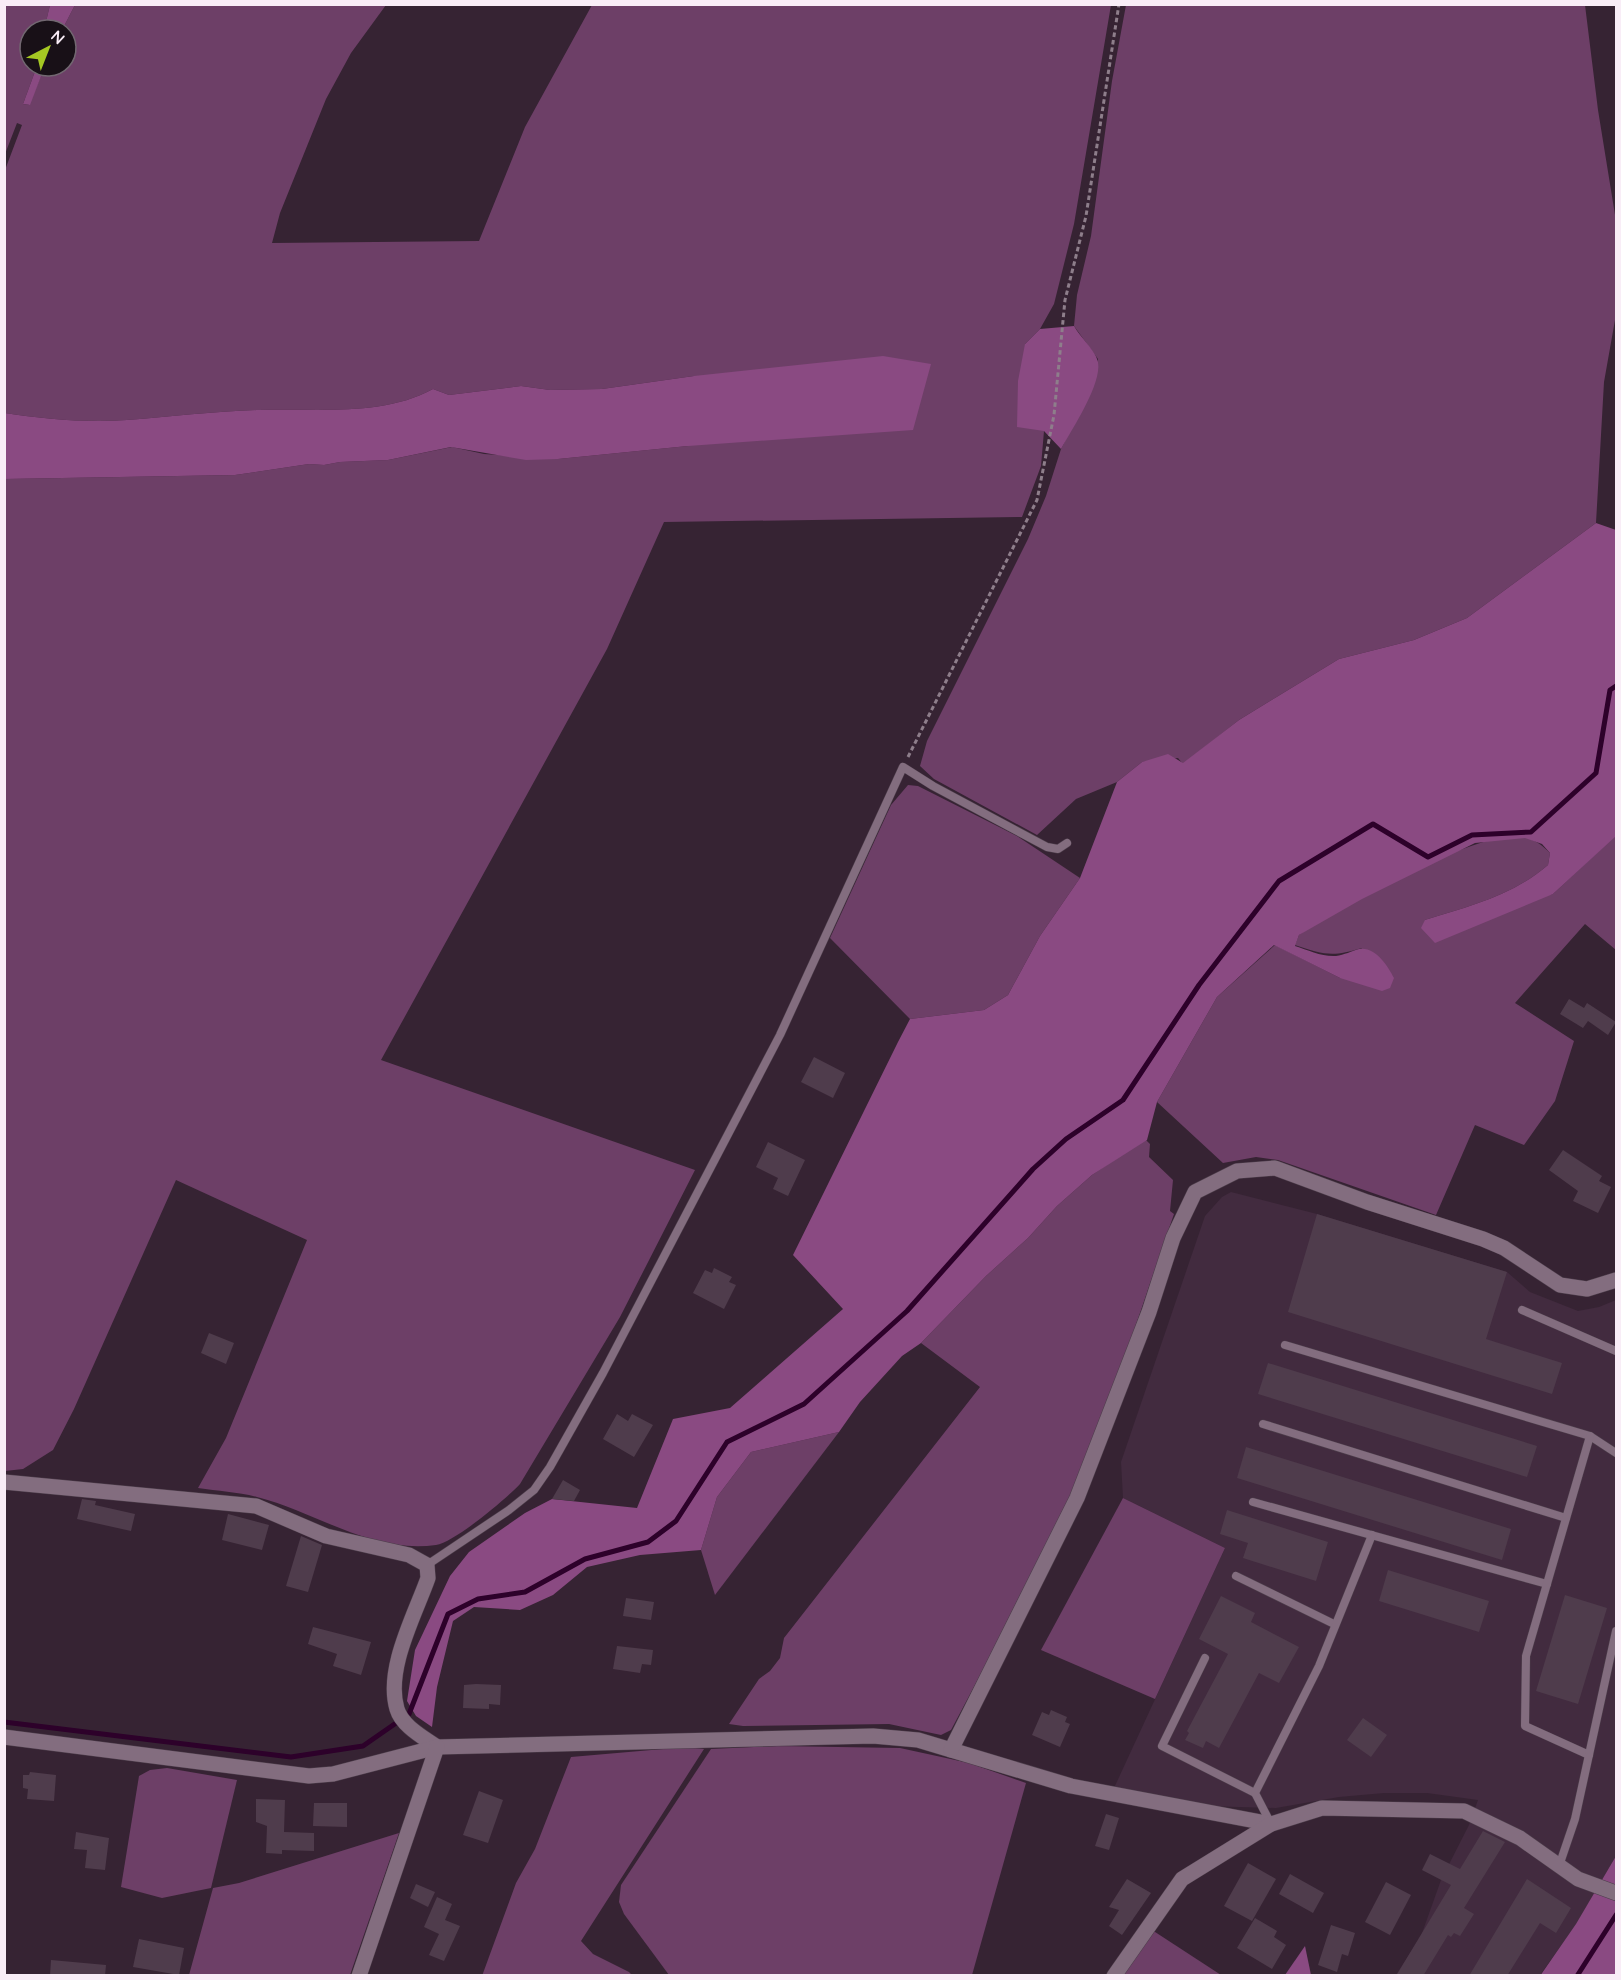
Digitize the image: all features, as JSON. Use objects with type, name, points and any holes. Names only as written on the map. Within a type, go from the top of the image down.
[{"type":"street","points":[[951,1750],[1077,1498],[1149,1312],[1173,1238],[1195,1192],[1238,1171],[1275,1168],[1367,1202],[1483,1239],[1504,1248],[1560,1285],[1587,1289],[1617,1280]]},
{"type":"street","points":[[4,1482],[256,1506],[326,1536],[409,1555],[427,1565],[428,1578],[397,1663],[394,1684],[397,1710],[412,1729],[437,1747]]},
{"type":"street","points":[[4,1737],[309,1776],[333,1774],[437,1747],[873,1736],[918,1740],[1071,1786],[1271,1824]]},
{"type":"street","points":[[359,1976],[437,1747]]},
{"type":"street","points":[[1114,1976],[1182,1879],[1271,1824],[1322,1808],[1464,1811],[1520,1838],[1578,1879],[1616,1893]]},
{"type":"lane","points":[[427,1565],[509,1510],[534,1490],[550,1467],[603,1373],[780,1035],[903,767],[933,786],[1047,847],[1058,849],[1067,843]]},
{"type":"lane","points":[[1522,1310],[1617,1351]]},
{"type":"lane","points":[[1285,1345],[1590,1436],[1617,1454]]},
{"type":"lane","points":[[1263,1424],[1566,1518]]},
{"type":"lane","points":[[1590,1436],[1526,1656],[1525,1726],[1590,1755]]},
{"type":"lane","points":[[1253,1502],[1547,1584]]},
{"type":"lane","points":[[1255,1793],[1319,1666],[1334,1624],[1372,1535]]},
{"type":"lane","points":[[1236,1576],[1334,1624]]},
{"type":"lane","points":[[1559,1866],[1575,1820],[1617,1631]]},
{"type":"lane","points":[[1205,1659],[1162,1746],[1255,1793],[1271,1824]]},
{"type":"path","points":[[903,767],[1037,500],[1054,415],[1065,300],[1086,216],[1119,4]]},
{"type":"shaded area","points":[[4,5],[50,5],[47,18],[18,18],[18,78],[33,78],[23,104],[29,105],[40,78],[78,78],[78,18],[68,18],[75,5],[386,5],[351,53],[326,99],[280,213],[272,243],[479,241],[525,127],[592,5],[1111,5],[1074,224],[1054,304],[1040,329],[1025,344],[1044,431],[1041,466],[1022,517],[664,522],[607,649],[381,1060],[695,1170],[620,1317],[520,1484],[467,1528],[436,1545],[412,1546],[367,1538],[257,1497],[198,1488],[226,1438],[307,1240],[176,1180],[74,1409],[53,1450],[23,1469],[5,1471],[5,479],[235,475],[309,464],[388,460],[452,447],[484,454],[558,459],[688,446],[694,376],[602,389],[550,390],[521,386],[449,395],[433,389],[392,404],[348,409],[242,411],[97,421],[50,419],[5,413],[5,170],[22,125],[17,123],[5,154]]},
{"type":"shaded area","points":[[50,5],[75,5],[68,18],[47,18]]},
{"type":"shaded area","points":[[1126,5],[1585,5],[1598,110],[1616,221],[1615,320],[1604,382],[1596,523],[1467,618],[1414,640],[1339,659],[1239,720],[1183,764],[1178,758],[1142,762],[1117,782],[1076,799],[1037,835],[934,779],[920,766],[927,741],[1028,539],[1046,496],[1061,449],[1094,384],[1098,359],[1074,326],[1077,295],[1091,236],[1112,81]]},
{"type":"shaded area","points":[[33,78],[40,78],[30,105],[23,104]]},
{"type":"shaded area","points":[[1074,326],[1097,358],[1098,371],[1091,394],[1061,449],[1044,431],[1017,427],[1018,381],[1025,344],[1040,329]]},
{"type":"shaded area","points":[[883,356],[931,364],[913,430],[688,446],[558,459],[526,460],[451,447],[388,460],[309,464],[235,475],[5,479],[5,413],[50,419],[97,421],[242,411],[348,409],[392,404],[433,389],[449,395],[521,386],[550,390],[602,389],[694,376]]},
{"type":"shaded area","points":[[1596,523],[1616,530],[1616,836],[1553,894],[1435,943],[1421,928],[1425,920],[1490,899],[1520,885],[1548,865],[1550,853],[1542,844],[1525,838],[1475,843],[1362,899],[1299,935],[1295,946],[1320,954],[1336,956],[1365,949],[1376,954],[1394,978],[1390,988],[1382,991],[1340,978],[1274,945],[1217,997],[1157,1102],[1147,1140],[1092,1175],[1057,1206],[1028,1238],[986,1276],[921,1343],[902,1356],[860,1402],[839,1432],[751,1452],[717,1497],[701,1550],[640,1555],[587,1567],[553,1595],[520,1610],[474,1607],[453,1621],[437,1687],[432,1727],[416,1716],[407,1701],[415,1650],[450,1576],[469,1552],[525,1513],[552,1499],[637,1508],[673,1419],[730,1408],[843,1309],[793,1255],[898,1042],[910,1019],[984,1010],[1008,995],[1040,936],[1080,878],[1117,782],[1142,762],[1168,754],[1183,763],[1239,720],[1339,659],[1414,640],[1467,618]]},
{"type":"shaded area","points":[[908,785],[918,786],[1017,836],[1080,878],[1040,936],[1008,995],[984,1010],[910,1019],[830,938],[891,805]]},
{"type":"shaded area","points":[[1616,835],[1616,950],[1585,924],[1515,1003],[1574,1041],[1555,1101],[1524,1145],[1475,1125],[1436,1215],[1278,1160],[1256,1157],[1223,1163],[1157,1102],[1217,997],[1275,945],[1340,978],[1362,948],[1336,954],[1321,953],[1295,945],[1299,935],[1383,886],[1448,855],[1478,844],[1505,837],[1527,838],[1540,844],[1550,853],[1548,865],[1520,885],[1505,892],[1474,905],[1425,920],[1553,894]]},
{"type":"shaded area","points":[[1145,1139],[1150,1144],[1149,1157],[1173,1180],[1170,1211],[1174,1214],[1080,1488],[951,1730],[941,1735],[889,1724],[743,1726],[729,1724],[759,1679],[770,1671],[780,1658],[784,1638],[980,1387],[921,1343],[986,1276],[1028,1238],[1057,1206],[1092,1175]]},
{"type":"shaded area","points":[[1231,1192],[1317,1214],[1507,1272],[1530,1292],[1578,1311],[1599,1307],[1616,1300],[1616,1856],[1576,1925],[1540,1975],[1396,1975],[1421,1936],[1441,1880],[1469,1825],[1478,1800],[1427,1793],[1384,1793],[1339,1797],[1276,1808],[1205,1806],[1114,1788],[1225,1548],[1123,1498],[1121,1462],[1205,1216],[1222,1197]]},
{"type":"shaded area","points":[[839,1432],[715,1595],[701,1550],[717,1497],[751,1452]]},
{"type":"shaded area","points":[[1123,1498],[1225,1548],[1155,1699],[1041,1650]]},
{"type":"shaded area","points":[[777,1746],[900,1748],[969,1763],[1026,1783],[972,1975],[669,1975],[624,1914],[619,1902],[621,1885],[711,1749]]},
{"type":"shaded area","points":[[686,1747],[704,1749],[581,1941],[593,1954],[632,1975],[482,1976],[516,1883],[535,1849],[571,1757]]},
{"type":"shaded area","points":[[167,1768],[237,1780],[211,1888],[162,1898],[121,1887],[139,1776],[150,1770]]},
{"type":"shaded area","points":[[399,1833],[350,1975],[189,1975],[213,1888],[239,1883]]},
{"type":"shaded area","points":[[1616,1856],[1616,1975],[1540,1976],[1576,1924]]},
{"type":"shaded area","points":[[1152,1930],[1221,1975],[1122,1976]]},
{"type":"shaded area","points":[[1305,1946],[1311,1975],[1285,1975]]},
{"type":"building","points":[[1569,999],[1584,1008],[1587,1003],[1616,1022],[1608,1035],[1588,1021],[1583,1028],[1560,1014]]},
{"type":"building","points":[[814,1057],[845,1073],[833,1098],[801,1082]]},
{"type":"building","points":[[768,1142],[805,1160],[788,1196],[773,1189],[778,1178],[756,1167]]},
{"type":"building","points":[[1563,1150],[1602,1176],[1599,1181],[1611,1187],[1598,1213],[1573,1201],[1578,1191],[1549,1170]]},
{"type":"building","points":[[1317,1214],[1507,1272],[1486,1339],[1562,1363],[1552,1394],[1288,1312]]},
{"type":"building","points":[[714,1268],[732,1277],[729,1282],[736,1285],[724,1309],[693,1293],[705,1270],[712,1273]]},
{"type":"building","points":[[209,1333],[234,1343],[226,1364],[201,1353]]},
{"type":"building","points":[[1268,1363],[1537,1446],[1527,1477],[1258,1394]]},
{"type":"building","points":[[617,1414],[628,1421],[632,1414],[653,1425],[634,1457],[603,1439]]},
{"type":"building","points":[[1246,1447],[1511,1529],[1502,1560],[1237,1478]]},
{"type":"building","points":[[563,1480],[580,1490],[574,1501],[552,1499]]},
{"type":"building","points":[[82,1499],[96,1501],[95,1505],[135,1514],[131,1531],[77,1519]]},
{"type":"building","points":[[1227,1510],[1328,1542],[1316,1581],[1243,1558],[1248,1543],[1220,1534]]},
{"type":"building","points":[[228,1514],[269,1525],[262,1550],[222,1540]]},
{"type":"building","points":[[301,1536],[322,1545],[308,1592],[286,1586]]},
{"type":"building","points":[[1388,1570],[1489,1601],[1479,1632],[1379,1601]]},
{"type":"building","points":[[1565,1595],[1607,1608],[1578,1704],[1536,1691]]},
{"type":"building","points":[[1221,1596],[1255,1613],[1251,1622],[1299,1647],[1279,1683],[1259,1673],[1219,1748],[1206,1741],[1203,1748],[1185,1740],[1189,1733],[1187,1731],[1228,1654],[1199,1639]]},
{"type":"building","points":[[626,1598],[654,1602],[651,1620],[623,1616]]},
{"type":"building","points":[[313,1627],[371,1642],[361,1675],[333,1666],[337,1654],[308,1644]]},
{"type":"building","points":[[617,1646],[653,1650],[651,1665],[642,1664],[640,1673],[613,1669]]},
{"type":"building","points":[[464,1685],[501,1685],[500,1705],[489,1704],[489,1709],[463,1708]]},
{"type":"building","points":[[1051,1710],[1067,1717],[1065,1722],[1070,1724],[1060,1747],[1032,1735],[1042,1712],[1049,1715]]},
{"type":"building","points":[[1363,1718],[1387,1735],[1371,1757],[1347,1740]]},
{"type":"building","points":[[30,1772],[56,1775],[54,1801],[27,1799],[28,1789],[23,1788],[23,1775],[29,1775]]},
{"type":"building","points":[[479,1791],[503,1800],[488,1843],[463,1835]]},
{"type":"building","points":[[256,1799],[285,1800],[284,1832],[314,1833],[314,1851],[282,1850],[282,1854],[266,1853],[267,1826],[256,1822]]},
{"type":"building","points":[[314,1803],[347,1803],[347,1827],[313,1826]]},
{"type":"building","points":[[1106,1814],[1119,1818],[1109,1850],[1095,1846]]},
{"type":"building","points":[[1483,1831],[1505,1842],[1464,1908],[1474,1914],[1460,1936],[1454,1933],[1451,1937],[1448,1935],[1423,1976],[1396,1976],[1451,1885],[1422,1870],[1430,1854],[1460,1869]]},
{"type":"building","points":[[76,1832],[109,1838],[105,1870],[85,1868],[87,1850],[74,1849]]},
{"type":"building","points":[[1248,1863],[1276,1879],[1252,1921],[1224,1906]]},
{"type":"building","points":[[1290,1874],[1324,1893],[1313,1913],[1279,1894]]},
{"type":"building","points":[[1127,1879],[1151,1893],[1122,1935],[1109,1926],[1119,1910],[1109,1907]]},
{"type":"building","points":[[1527,1879],[1571,1908],[1556,1933],[1540,1923],[1507,1976],[1469,1976]]},
{"type":"building","points":[[1386,1882],[1411,1895],[1390,1935],[1365,1922]]},
{"type":"building","points":[[416,1884],[435,1892],[428,1907],[410,1898]]},
{"type":"building","points":[[437,1897],[452,1904],[445,1920],[460,1926],[444,1961],[429,1955],[439,1934],[424,1927]]},
{"type":"building","points":[[1255,1918],[1277,1931],[1274,1937],[1286,1945],[1272,1969],[1237,1948]]},
{"type":"building","points":[[1331,1925],[1355,1933],[1348,1956],[1342,1954],[1337,1972],[1318,1965]]},
{"type":"building","points":[[139,1939],[184,1948],[179,1975],[133,1967]]},
{"type":"building","points":[[51,1960],[106,1965],[105,1976],[50,1976]]},
{"type":"waterway","points":[[4,1722],[291,1757],[363,1746],[409,1714],[448,1614],[478,1599],[525,1592],[585,1559],[648,1542],[676,1521],[727,1442],[804,1404],[907,1311],[1033,1169],[1066,1139],[1123,1100],[1199,985],[1279,881],[1373,824],[1428,857],[1472,835],[1531,832],[1596,773],[1610,690],[1616,686]]},
{"type":"waterway","points":[[1577,1976],[1616,1915]]}]
